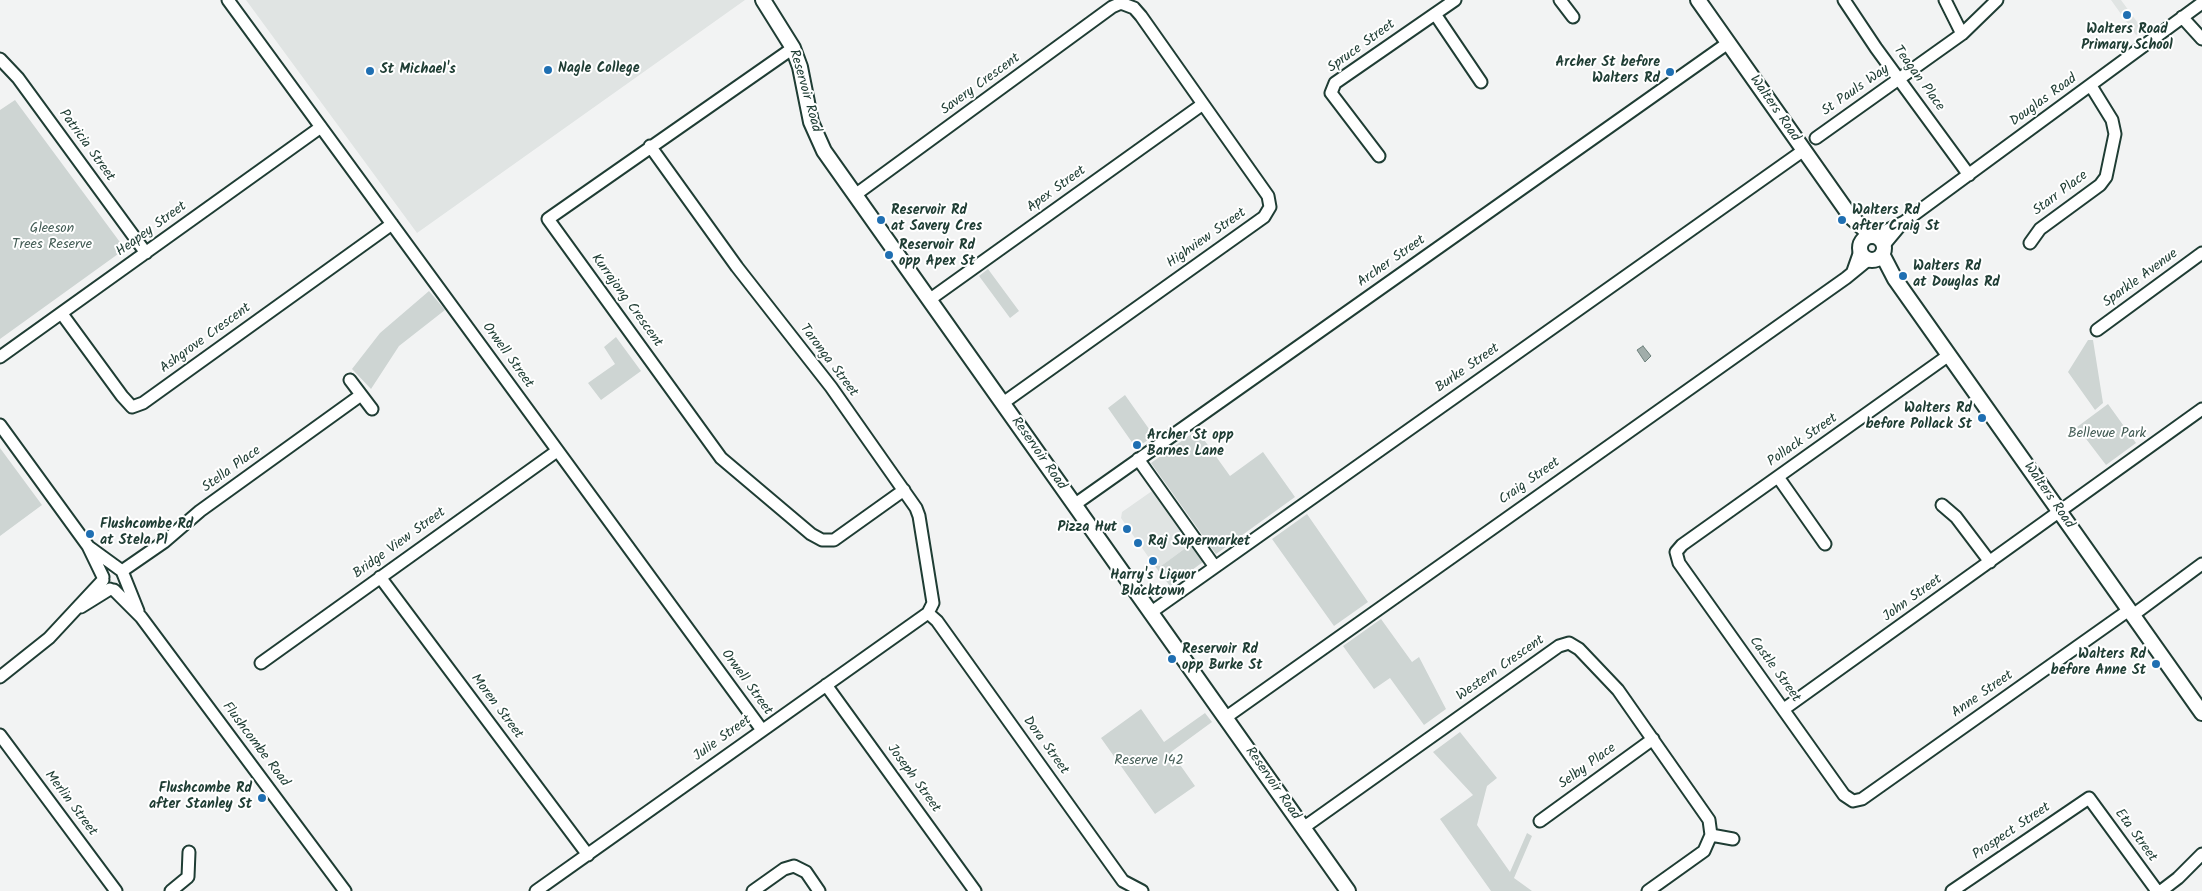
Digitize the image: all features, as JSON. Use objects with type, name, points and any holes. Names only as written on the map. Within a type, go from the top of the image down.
[{"type":"main road","name":"Reservoir Road","points":[[763,0],[793,48],[800,67],[811,122],[818,140],[929,300],[1348,891]]},
{"type":"main road","name":"Walters Road","points":[[1698,0],[2202,713]]},
{"type":"street","name":"Orwell Street","points":[[228,0],[762,730]]},
{"type":"street","name":"Spruce Street","points":[[1379,156],[1331,93],[1335,83],[1455,0]]},
{"type":"street","points":[[1560,0],[1573,17]]},
{"type":"street","name":"Teagan Place","points":[[1844,0],[1969,175]]},
{"type":"street","points":[[1945,0],[1962,34]]},
{"type":"street","name":"St Pauls Way","points":[[1816,138],[1962,34],[1998,0]]},
{"type":"street","name":"Douglas Road","points":[[1872,248],[1904,222],[2202,3]]},
{"type":"street","name":"Highview Street","points":[[1003,403],[1264,217],[1270,207],[1268,196],[1141,16],[1127,4]]},
{"type":"street","name":"Savery Crescent","points":[[855,195],[1112,8],[1127,4]]},
{"type":"street","points":[[1434,14],[1481,82]]},
{"type":"street","points":[[2182,17],[2202,40]]},
{"type":"street","name":"Archer Street","points":[[1074,505],[1728,43]]},
{"type":"street","name":"Kurrajong Crescent","points":[[793,48],[548,219],[721,458],[811,534],[826,541],[834,540],[904,490]]},
{"type":"street","name":"Patricia Street","points":[[0,59],[18,78],[146,253]]},
{"type":"street","name":"Starr Place","points":[[2030,243],[2040,229],[2100,185],[2106,177],[2115,134],[2112,120],[2091,86]]},
{"type":"street","name":"Apex Street","points":[[929,300],[1203,104]]},
{"type":"street","name":"Heapey Street","points":[[0,357],[321,127]]},
{"type":"street","name":"Taronga Street","points":[[650,146],[737,267],[831,387],[904,490],[919,516],[932,599],[928,613]]},
{"type":"street","name":"Burke Street","points":[[1150,613],[1804,150]]},
{"type":"street","name":"Ashgrove Crescent","points":[[62,314],[132,407],[143,403],[392,224]]},
{"type":"street","name":"Craig Street","points":[[1225,718],[1853,271],[1872,248]]},
{"type":"street","name":"Sparkle Avenue","points":[[2098,330],[2202,253]]},
{"type":"street","name":"Pollack Street","points":[[1676,552],[1682,545],[1949,355]]},
{"type":"street","points":[[350,380],[372,409]]},
{"type":"street","name":"Stella Place","points":[[122,573],[164,542],[200,511],[361,395]]},
{"type":"street","name":"John Street","points":[[1784,709],[2060,513],[2202,409]]},
{"type":"street","name":"Flushcombe Road","points":[[0,425],[88,546],[107,584],[141,617],[344,891]]},
{"type":"street","name":"Bridge View Street","points":[[261,663],[557,451]]},
{"type":"street","points":[[1138,459],[1215,567]]},
{"type":"street","points":[[1778,478],[1825,544]]},
{"type":"street","points":[[1942,505],[1956,517],[1990,562]]},
{"type":"street","name":"Flushcombe Road","points":[[88,546],[122,573],[141,617]]},
{"type":"street","name":"Castle Street","points":[[1676,552],[1679,563],[1844,796],[1853,801]]},
{"type":"street","name":"Anne Street","points":[[1853,801],[1862,799],[2202,564]]},
{"type":"street","points":[[0,678],[38,650],[73,612],[107,584],[108,569],[122,573],[122,586],[107,584]]},
{"type":"street","name":"Moren Street","points":[[380,577],[588,855]]},
{"type":"street","name":"Julie Street","points":[[536,891],[928,613]]},
{"type":"street","name":"Dora Street","points":[[928,613],[937,620],[1124,881],[1142,891]]},
{"type":"street","name":"Western Crescent","points":[[1303,828],[1565,643],[1579,649],[1618,690],[1706,815],[1711,826],[1711,835]]},
{"type":"street","name":"Joseph Street","points":[[826,685],[975,891]]},
{"type":"street","name":"Merlin Street","points":[[0,735],[116,891]]},
{"type":"street","name":"Selby Place","points":[[1540,820],[1653,739]]},
{"type":"street","name":"Prospect Street","points":[[1952,891],[2089,798]]},
{"type":"street","name":"Eta Street","points":[[2089,798],[2159,891]]},
{"type":"street","points":[[1648,891],[1704,851],[1711,835],[1733,839]]},
{"type":"street","points":[[171,891],[188,877],[189,852]]},
{"type":"street","points":[[2159,891],[2178,878],[2202,854]]},
{"type":"street","points":[[753,891],[784,869],[794,866],[806,872],[819,891]]},
{"type":"shaded area","points":[[246,0],[745,0],[417,233]]},
{"type":"shaded area","name":"Walters Road Primary School","points":[[2111,0],[2121,0],[2143,30],[2136,35]]},
{"type":"shaded area","points":[[1643,346],[1651,356],[1645,362],[1637,350]]},
{"type":"shaded area","points":[[1152,491],[1191,544],[1161,566],[1154,565],[1121,518],[1122,512]]},
{"type":"green space","name":"Gleeson Trees Reserve","points":[[15,100],[125,249],[0,339],[0,110]]},
{"type":"green space","points":[[988,269],[1019,311],[1010,318],[979,276]]},
{"type":"green space","points":[[429,291],[445,310],[399,346],[371,389],[352,369],[380,333]]},
{"type":"green space","points":[[616,337],[641,371],[601,400],[588,383],[615,364],[604,347]]},
{"type":"green space","points":[[2088,340],[2093,340],[2103,403],[2095,410],[2068,372]]},
{"type":"green space","points":[[1125,395],[1154,436],[1136,448],[1108,408]]},
{"type":"green space","name":"Bellevue Park","points":[[2108,404],[2136,443],[2106,465],[2077,427]]},
{"type":"green space","points":[[1197,430],[1230,476],[1263,452],[1295,497],[1216,554],[1151,463]]},
{"type":"green space","points":[[0,448],[42,505],[0,536]]},
{"type":"green space","points":[[1307,514],[1368,602],[1334,626],[1272,539]]},
{"type":"green space","points":[[1191,544],[1203,562],[1170,586],[1154,565],[1161,566]]},
{"type":"green space","points":[[1381,619],[1412,662],[1419,657],[1446,709],[1424,725],[1390,678],[1374,689],[1343,646]]},
{"type":"green space","name":"Reserve 142","points":[[1141,709],[1164,742],[1205,713],[1212,722],[1171,752],[1195,786],[1155,814],[1101,738]]},
{"type":"green space","points":[[1460,732],[1497,778],[1487,786],[1477,825],[1510,872],[1527,833],[1532,836],[1514,878],[1532,891],[1491,891],[1440,819],[1473,795],[1433,752]]},
{"type":"place","name":"Walters Road Primary School","points":[[2127,15]]},
{"type":"place","name":"Nagle College","points":[[548,70]]},
{"type":"place","name":"St Michael's","points":[[370,71]]},
{"type":"place","name":"Archer St before Walters Rd","points":[[1670,72]]},
{"type":"place","name":"Reservoir Rd at Savery Cres","points":[[881,220]]},
{"type":"place","name":"Walters Rd after Craig St","points":[[1842,220]]},
{"type":"place","name":"Reservoir Rd opp Apex St","points":[[889,255]]},
{"type":"place","name":"Walters Rd at Douglas Rd","points":[[1903,276]]},
{"type":"place","name":"Walters Rd before Pollack St","points":[[1982,418]]},
{"type":"place","name":"Archer St opp Barnes Lane","points":[[1137,445]]},
{"type":"place","name":"Pizza Hut","points":[[1127,529]]},
{"type":"place","name":"Flushcombe Rd at Stela Pl","points":[[90,534]]},
{"type":"place","name":"Raj Supermarket","points":[[1138,543]]},
{"type":"place","name":"Harry's Liquor Blacktown","points":[[1153,561]]},
{"type":"place","name":"Reservoir Rd opp Burke St","points":[[1172,659]]},
{"type":"place","name":"Walters Rd before Anne St","points":[[2156,664]]},
{"type":"place","name":"Flushcombe Rd after Stanley St","points":[[262,798]]}]
